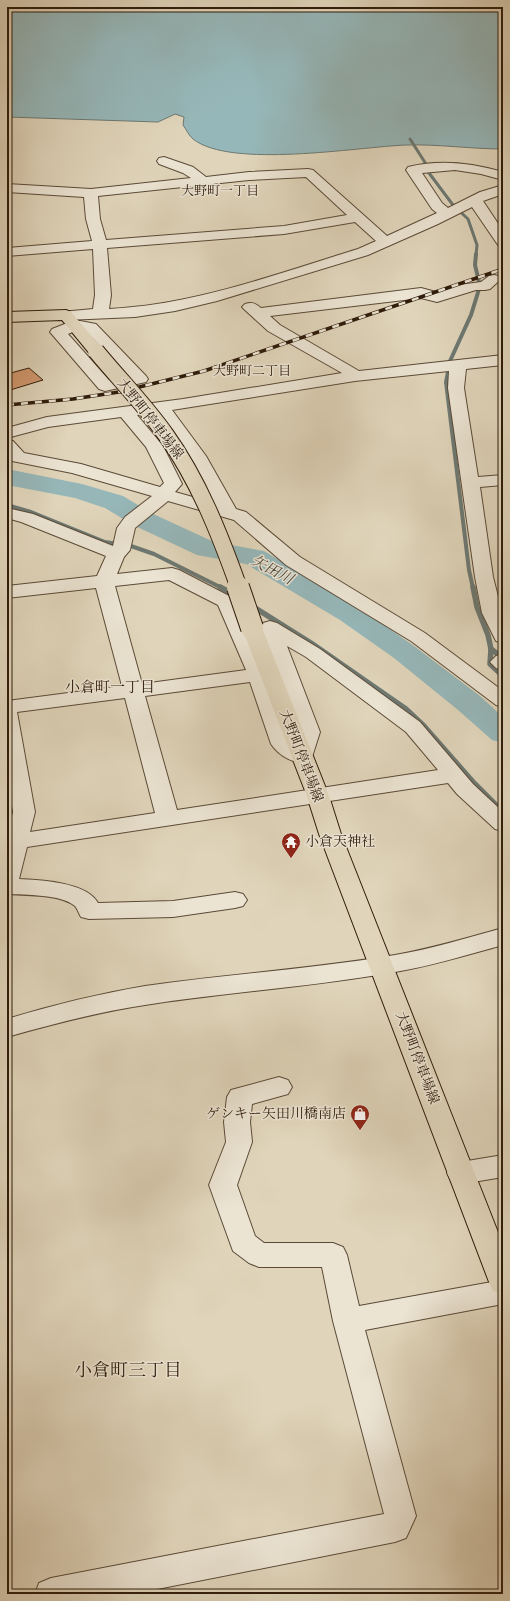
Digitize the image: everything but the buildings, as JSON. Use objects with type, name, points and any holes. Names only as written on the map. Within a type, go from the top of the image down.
[{"type":"main road","points":[[7,317],[70,320]]},
{"type":"main road","name":"大野町停車場線","points":[[70,320],[166,435],[195,482],[216,527],[252,628],[318,796],[330,834],[380,966],[420,1064],[503,1282]]},
{"type":"street","points":[[164,161],[188,170],[204,181]]},
{"type":"street","points":[[448,213],[437,206],[413,170],[455,166],[482,170],[503,176]]},
{"type":"street","points":[[7,188],[91,192],[249,176],[308,173],[385,242]]},
{"type":"street","points":[[70,320],[91,327],[140,379],[105,386],[58,332],[70,320],[100,314],[135,312],[195,303],[355,254],[503,189]]},
{"type":"street","points":[[91,192],[93,219],[100,246],[103,296],[100,314]]},
{"type":"street","points":[[471,202],[486,216],[502,240]]},
{"type":"street","points":[[486,216],[503,214]]},
{"type":"street","points":[[7,252],[100,246],[284,230],[358,217]]},
{"type":"street","points":[[259,313],[421,293],[437,297],[459,290],[495,283]]},
{"type":"street","points":[[232,292],[259,313],[274,328],[352,372],[355,376]]},
{"type":"street","points":[[7,433],[47,422],[161,407],[355,376],[503,360]]},
{"type":"street","points":[[451,366],[456,388],[484,576],[492,612],[503,637]]},
{"type":"street","points":[[161,407],[197,456],[229,513]]},
{"type":"street","points":[[126,412],[154,446],[173,484],[162,496],[131,521],[126,528],[121,550],[116,554],[104,582],[168,819]]},
{"type":"street","points":[[11,453],[75,468],[162,496],[240,516],[293,561],[418,637],[503,701]]},
{"type":"street","points":[[470,483],[503,480]]},
{"type":"street","points":[[7,513],[27,518],[116,554]]},
{"type":"street","points":[[7,592],[172,574],[226,602],[258,675],[282,744],[302,757],[309,732],[270,627],[313,653],[413,727],[452,775],[503,824]]},
{"type":"street","points":[[503,660],[500,662],[503,664]]},
{"type":"street","points":[[7,707],[258,675]]},
{"type":"street","points":[[7,712],[24,812],[7,881]]},
{"type":"street","points":[[18,841],[452,775]]},
{"type":"street","points":[[7,886],[52,890],[79,896],[86,902],[89,911],[173,909],[235,900]]},
{"type":"street","points":[[7,1028],[30,1020],[107,1001],[380,966],[466,947],[503,936]]},
{"type":"street","points":[[51,1594],[395,1527],[400,1516],[348,1321],[333,1255],[259,1255],[243,1243],[223,1185],[239,1142],[237,1122],[240,1097],[279,1087]]},
{"type":"street","points":[[462,1173],[503,1166]]},
{"type":"street","points":[[348,1321],[503,1292]]},
{"type":"water","points":[[7,7],[503,7],[503,149],[406,145],[327,152],[264,155],[235,153],[211,148],[193,139],[183,125],[184,117],[175,114],[158,122],[7,117]]},
{"type":"waterway","points":[[410,139],[426,164]]},
{"type":"waterway","points":[[429,173],[453,205],[468,219],[477,245],[476,255]]},
{"type":"waterway","points":[[473,588],[469,570],[446,382],[450,361],[471,315],[480,286],[475,265],[476,254]]},
{"type":"waterway","name":"矢田川","points":[[7,477],[82,492],[114,502],[142,519],[207,549],[254,557],[350,614],[404,652],[469,703],[503,733]]},
{"type":"waterway","points":[[7,505],[31,512],[105,542],[131,546],[154,554],[220,587]]},
{"type":"waterway","points":[[220,587],[233,594]]},
{"type":"waterway","points":[[473,587],[477,607],[488,635],[491,649]]},
{"type":"waterway","points":[[252,606],[311,643],[406,709],[424,726],[474,783],[503,812]]},
{"type":"waterway","points":[[491,649],[503,658]]},
{"type":"waterway","points":[[491,649],[490,664],[503,676]]},
{"type":"railway","points":[[7,405],[73,399],[119,392],[204,371],[503,269]]},
{"type":"place","name":"小倉天神社","points":[[291,859]]},
{"type":"place","name":"ゲンキー矢田川橋南店","points":[[360,1131]]},
{"type":"district","name":"大野町一丁目","points":[[220,191]]},
{"type":"district","name":"大野町二丁目","points":[[252,371]]},
{"type":"district","name":"小倉町一丁目","points":[[110,687]]},
{"type":"district","name":"小倉町三丁目","points":[[128,1370]]}]
